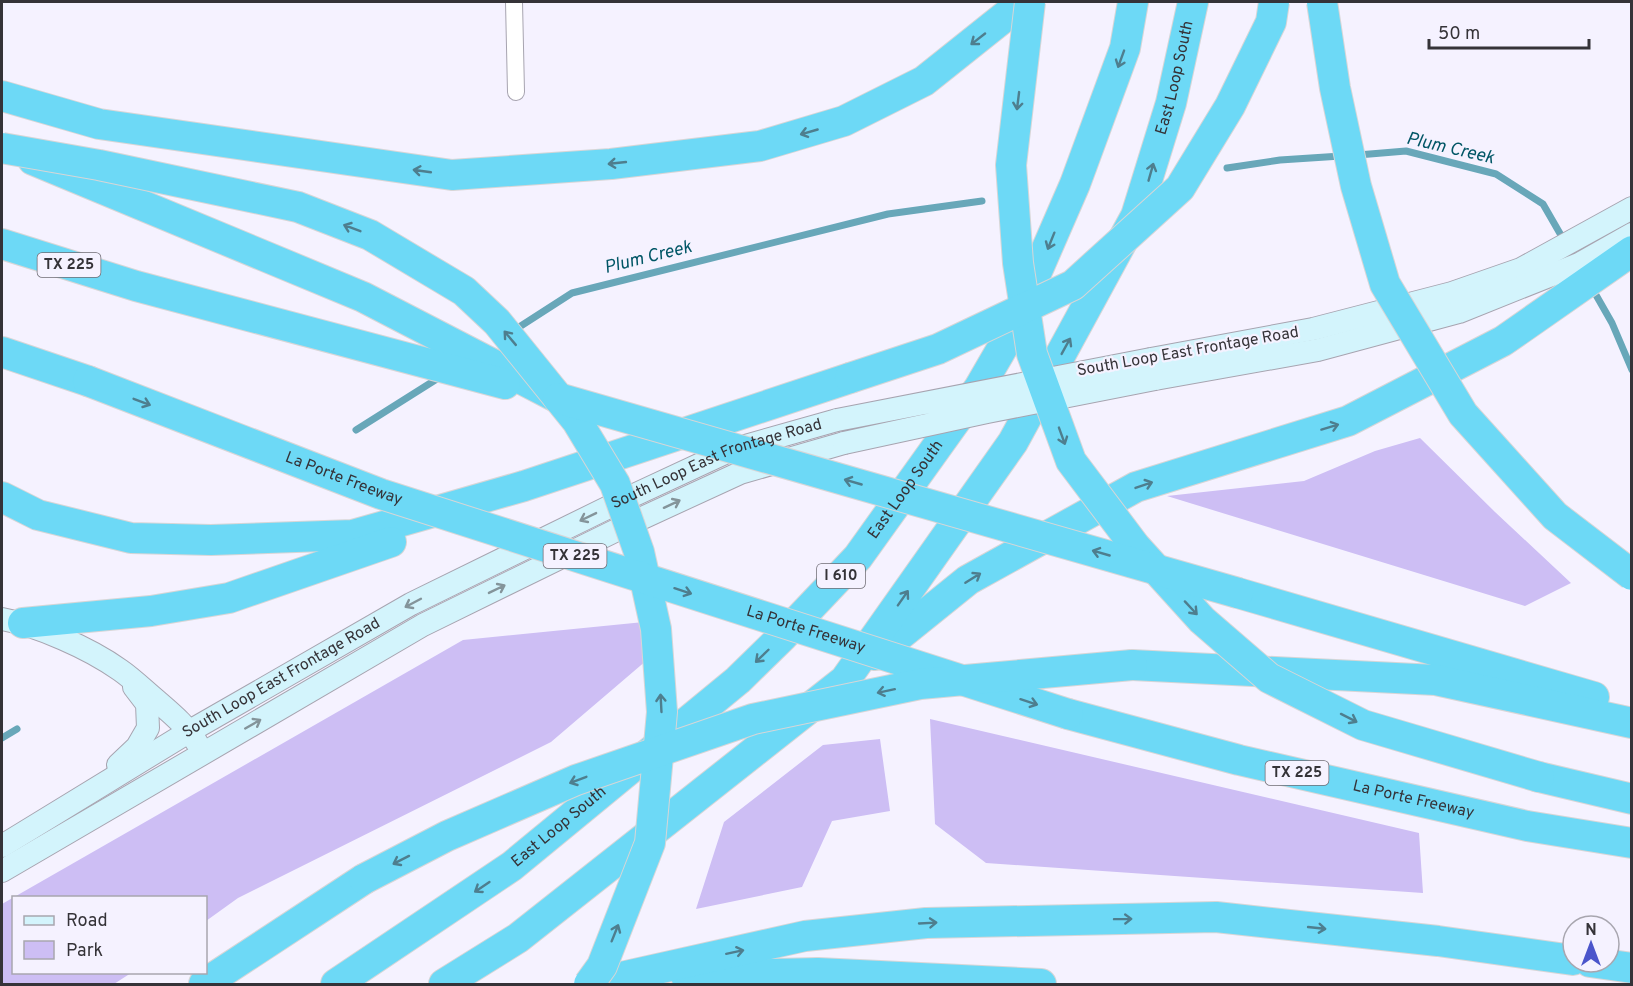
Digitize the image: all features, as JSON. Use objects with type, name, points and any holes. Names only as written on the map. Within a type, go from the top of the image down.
[{"type":"highway","points":[[2,96],[99,124],[452,175],[611,164],[760,146],[844,121],[924,81],[1023,2]]},
{"type":"highway","points":[[1030,2],[1011,165],[1018,263],[1032,354],[1071,461],[1142,555],[1203,620],[1269,678],[1363,725],[1539,777],[1632,799]]},
{"type":"highway","name":"East Loop South","points":[[336,984],[512,866],[738,680],[858,557],[979,388],[1008,338],[1075,184],[1125,48],[1133,2]]},
{"type":"highway","name":"East Loop South","points":[[444,984],[518,938],[845,680],[1013,442],[1137,216],[1171,103],[1193,2]]},
{"type":"highway","points":[[2,497],[38,515],[131,538],[211,540],[352,535],[524,486],[939,349],[1073,285],[1180,188],[1230,106],[1271,22],[1274,2]]},
{"type":"highway","points":[[1322,2],[1335,88],[1356,186],[1385,284],[1463,414],[1555,516],[1632,575]]},
{"type":"highway","points":[[2,148],[363,297],[558,398]]},
{"type":"highway","points":[[2,148],[99,165],[298,207],[370,235],[464,291],[497,322],[577,421],[615,484],[639,552],[656,629],[662,712],[650,843],[602,966],[601,982]]},
{"type":"highway","name":"TX 225","points":[[2,244],[136,286],[558,398],[1632,708]]},
{"type":"highway","points":[[845,680],[968,580],[1136,487],[1348,421],[1503,341],[1630,244]]},
{"type":"highway","name":"La Porte Freeway","points":[[2,352],[88,381],[381,494],[1068,714],[1239,760],[1527,826],[1632,843]]},
{"type":"highway","points":[[12,621],[151,610],[229,598],[375,548],[524,486]]},
{"type":"highway","points":[[204,984],[364,879],[447,836],[576,780],[753,719],[920,684],[1132,665],[1436,680],[1632,723]]},
{"type":"highway","points":[[601,982],[805,936],[926,922],[1215,917],[1438,941],[1561,958]]},
{"type":"highway","points":[[601,982],[825,979],[1041,984]]},
{"type":"main road","name":"South Loop East Frontage Road","points":[[2,846],[190,731],[411,604],[731,450],[837,420],[1153,369],[1318,350],[1459,312],[1485,291],[1521,269],[1627,210]]},
{"type":"main road","name":"South Loop East Frontage Road","points":[[1485,291],[1579,264],[1630,244]]},
{"type":"main road","name":"South Loop East Frontage Road","points":[[2,871],[423,625],[740,473],[844,443],[987,412],[1153,369]]},
{"type":"main road","points":[[12,621],[72,644],[120,670],[190,731],[202,753]]},
{"type":"main road","points":[[82,797],[137,747],[148,728],[147,704],[120,670]]},
{"type":"street","points":[[514,2],[516,92]]},
{"type":"green space","points":[[1420,438],[1571,583],[1525,606],[1167,496],[1304,481],[1375,451]]},
{"type":"green space","points":[[654,621],[647,660],[551,742],[238,898],[207,920],[207,896],[16,896],[463,640]]},
{"type":"green space","points":[[930,719],[1419,833],[1423,893],[986,863],[935,824]]},
{"type":"green space","points":[[880,739],[890,811],[832,821],[802,887],[696,909],[724,822],[823,745]]},
{"type":"green space","points":[[12,898],[12,974],[129,974],[114,984],[2,984],[2,904]]},
{"type":"waterway","name":"Plum Creek","points":[[1358,155],[1406,151],[1496,174],[1543,204],[1577,263]]},
{"type":"waterway","name":"Plum Creek","points":[[1227,168],[1280,160],[1341,156]]},
{"type":"waterway","name":"Plum Creek","points":[[513,331],[572,293],[888,214],[982,201]]},
{"type":"waterway","name":"Plum Creek","points":[[1592,288],[1612,323],[1632,370]]},
{"type":"waterway","name":"Plum Creek","points":[[356,430],[440,377]]},
{"type":"waterway","name":"Plum Creek","points":[[2,738],[17,729]]}]
